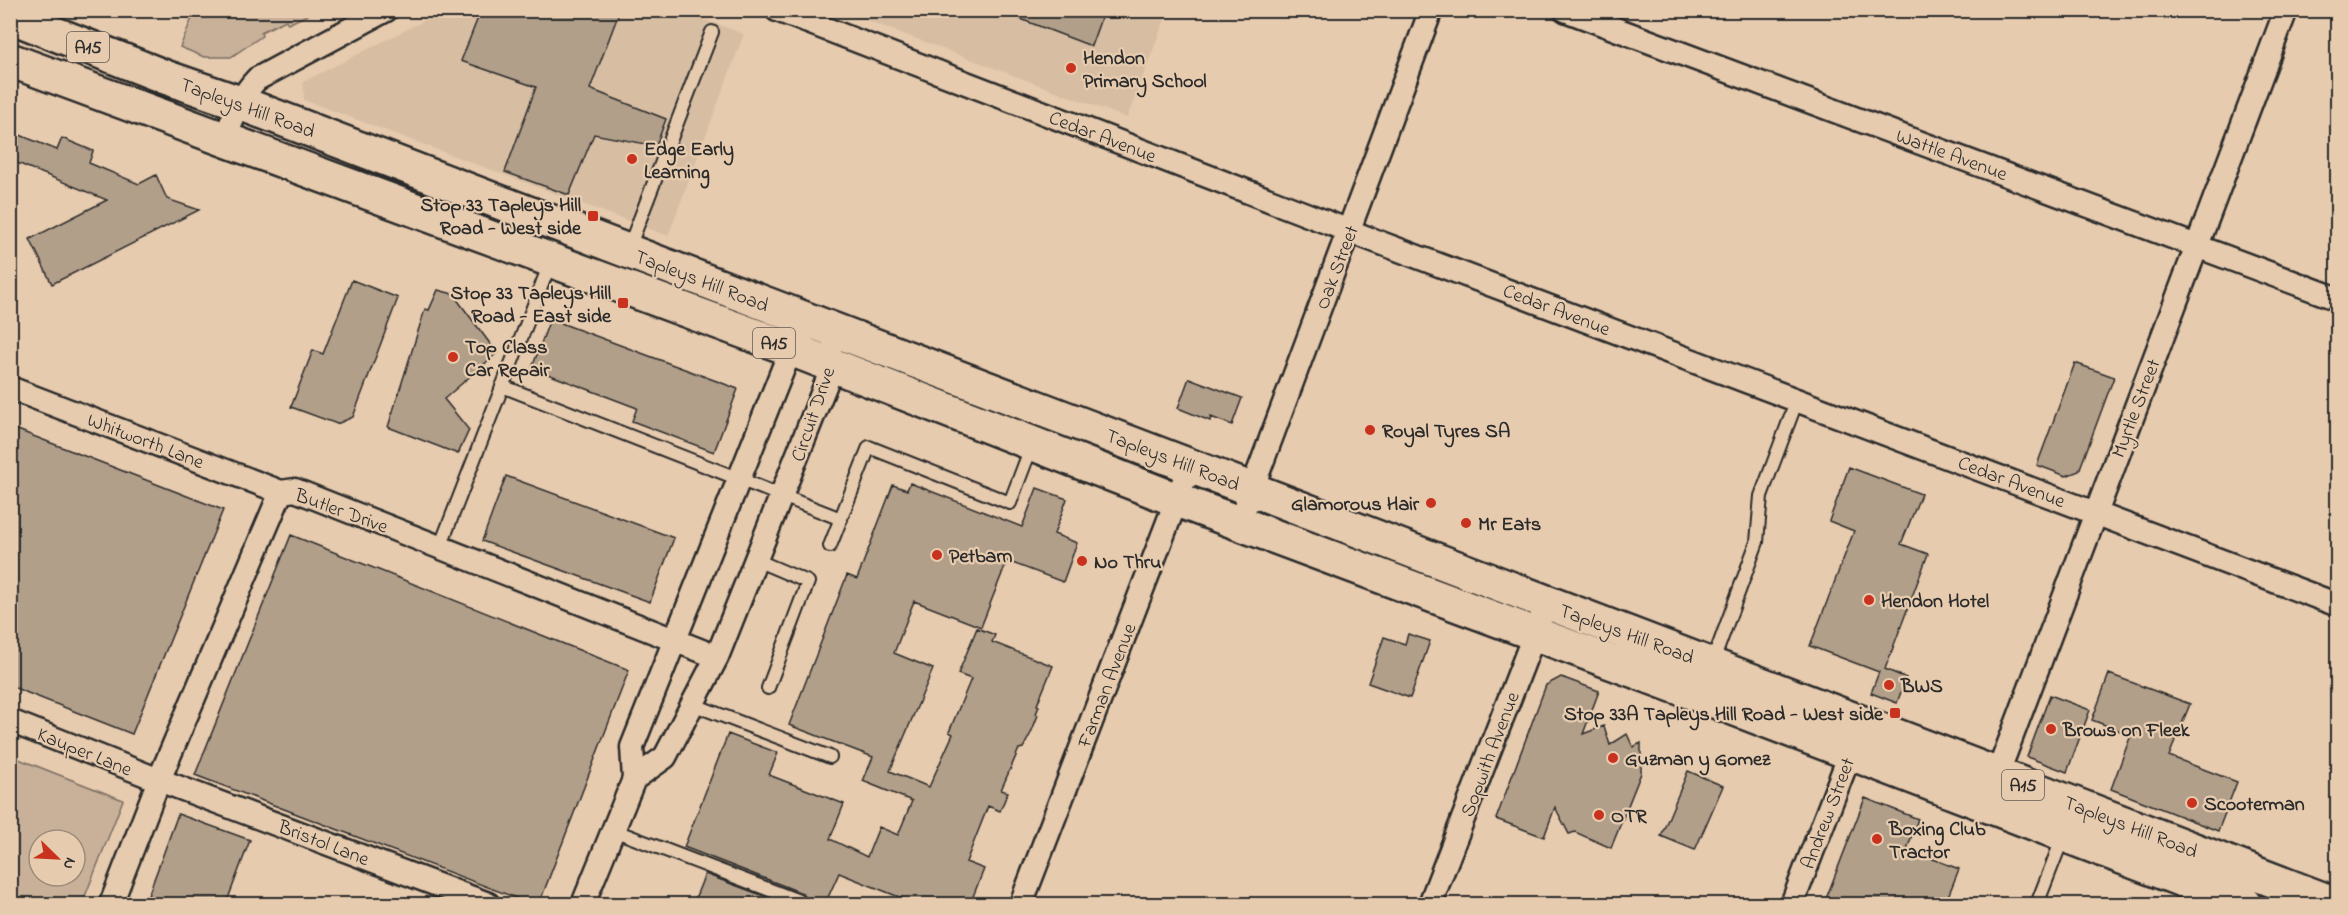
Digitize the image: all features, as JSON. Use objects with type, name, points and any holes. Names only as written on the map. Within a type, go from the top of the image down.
[{"type":"main road","name":"Tapleys Hill Road","points":[[10,16],[165,77],[240,103],[825,328],[1190,465],[1546,603],[1850,754],[2245,904]]},
{"type":"main road","name":"Tapleys Hill Road","points":[[10,60],[791,349],[1239,524],[1535,635],[1862,722],[2335,904]]},
{"type":"street","points":[[224,141],[240,103],[248,88],[257,79],[386,10]]},
{"type":"street","name":"Cedar Avenue","points":[[777,10],[1350,231],[2337,605]]},
{"type":"street","name":"Oak Street","points":[[1239,524],[1431,10]]},
{"type":"street","name":"Wattle Avenue","points":[[1565,10],[2337,299]]},
{"type":"street","name":"Myrtle Street","points":[[1986,807],[1996,774],[2286,10]]},
{"type":"street","name":"Circuit Drive","points":[[634,779],[665,757],[717,657],[833,366],[825,328],[791,349]]},
{"type":"street","points":[[583,904],[634,779],[632,747],[791,349]]},
{"type":"street","name":"Whitworth Lane","points":[[10,388],[281,492]]},
{"type":"street","name":"Farman Avenue","points":[[1021,904],[1190,465]]},
{"type":"street","name":"Butler Drive","points":[[111,904],[159,780],[281,492],[295,490],[674,642],[717,657]]},
{"type":"street","name":"Sopwith Avenue","points":[[1431,904],[1546,603]]},
{"type":"street","name":"Kauper Lane","points":[[10,721],[159,780]]},
{"type":"street","name":"Andrew Street","points":[[1792,904],[1862,722]]},
{"type":"street","name":"Bristol Lane","points":[[159,780],[488,904]]},
{"type":"lane","points":[[627,251],[712,32]]},
{"type":"lane","points":[[440,547],[551,261]]},
{"type":"lane","points":[[502,386],[841,519]]},
{"type":"lane","points":[[1705,680],[1757,542],[1761,496],[1797,400]]},
{"type":"lane","points":[[830,546],[869,447],[1010,503],[1033,444]]},
{"type":"lane","points":[[756,560],[808,582],[768,688]]},
{"type":"lane","points":[[692,704],[830,757]]},
{"type":"lane","points":[[614,830],[799,901]]},
{"type":"lane","points":[[2037,904],[2063,836]]},
{"type":"shaded area","points":[[195,10],[316,11],[288,24],[286,20],[261,32],[262,36],[231,57],[204,57],[180,47]]},
{"type":"shaded area","points":[[443,11],[681,11],[744,34],[668,236],[304,100],[303,82]]},
{"type":"shaded area","name":"Hendon Primary School","points":[[842,11],[1168,11],[1127,118]]},
{"type":"shaded area","points":[[11,756],[123,800],[82,904],[11,904]]},
{"type":"building","points":[[481,10],[620,10],[590,89],[666,119],[656,146],[594,134],[569,195],[505,172],[536,87],[461,61]]},
{"type":"building","points":[[1002,10],[1104,10],[1091,46],[1002,12]]},
{"type":"building","points":[[10,131],[57,150],[62,138],[93,151],[89,163],[139,184],[156,175],[167,199],[199,210],[52,284],[30,239],[107,200],[10,160]]},
{"type":"building","points":[[352,280],[398,298],[353,417],[337,424],[291,407],[313,350],[323,354]]},
{"type":"building","points":[[438,290],[453,294],[497,353],[444,399],[469,430],[458,454],[388,427],[425,309],[429,310]]},
{"type":"building","points":[[550,319],[738,389],[714,452],[632,421],[637,408],[532,368]]},
{"type":"building","points":[[2075,363],[2114,377],[2079,471],[2066,476],[2037,465]]},
{"type":"building","points":[[1189,378],[1242,398],[1232,425],[1211,417],[1210,421],[1178,408]]},
{"type":"building","points":[[10,427],[223,510],[132,734],[10,686]]},
{"type":"building","name":"Hendon Hotel","points":[[1849,467],[1921,494],[1901,544],[1928,554],[1885,669],[1906,678],[1897,703],[1871,693],[1879,672],[1810,646],[1854,531],[1829,521]]},
{"type":"building","points":[[506,476],[674,538],[650,602],[482,541]]},
{"type":"building","points":[[910,483],[1022,527],[1037,488],[1067,499],[1054,534],[1077,543],[1063,582],[1007,561],[981,627],[914,601],[894,653],[933,669],[890,771],[929,787],[953,734],[949,732],[971,679],[958,674],[977,628],[995,635],[992,642],[1053,666],[1037,705],[1039,706],[1036,714],[1038,715],[1031,733],[1023,748],[1019,749],[1001,790],[1008,792],[1000,811],[988,806],[966,862],[984,869],[970,904],[902,904],[904,899],[839,873],[825,904],[806,904],[807,899],[802,893],[684,847],[728,734],[778,753],[769,775],[844,804],[830,839],[867,857],[879,827],[898,835],[912,801],[863,781],[873,757],[789,725],[847,575],[857,579],[893,485],[907,490]]},
{"type":"building","points":[[291,535],[629,670],[539,904],[532,904],[195,775]]},
{"type":"building","points":[[1408,634],[1430,641],[1410,698],[1368,683],[1384,637],[1405,644]]},
{"type":"building","points":[[2109,674],[2190,704],[2169,756],[2237,782],[2218,831],[2111,789],[2131,735],[2092,720]]},
{"type":"building","points":[[1561,677],[1599,691],[1583,734],[1604,726],[1610,745],[1627,734],[1633,747],[1641,743],[1641,773],[1611,848],[1575,832],[1569,834],[1555,807],[1544,837],[1496,819],[1546,685]]},
{"type":"building","points":[[2050,695],[2090,710],[2067,772],[2027,757]]},
{"type":"building","points":[[1688,771],[1723,786],[1695,850],[1661,836]]},
{"type":"building","points":[[1865,798],[1918,819],[1907,849],[1959,869],[1945,904],[1824,904]]},
{"type":"building","points":[[178,814],[250,840],[226,904],[145,904]]},
{"type":"building","points":[[705,874],[785,904],[693,904]]},
{"type":"place","name":"Hendon Primary School","points":[[1071,68]]},
{"type":"place","name":"Edge Early Learning","points":[[632,159]]},
{"type":"place","name":"Stop 33 Tapleys Hill Road - West side","points":[[593,216]]},
{"type":"place","name":"Stop 33 Tapleys Hill Road - East side","points":[[623,303]]},
{"type":"place","name":"Top Class Car Repair","points":[[453,357]]},
{"type":"place","name":"Royal Tyres SA","points":[[1370,430]]},
{"type":"place","name":"Glamorous Hair","points":[[1431,503]]},
{"type":"place","name":"Mr Eats","points":[[1466,523]]},
{"type":"place","name":"Petbarn","points":[[937,555]]},
{"type":"place","name":"No Thru","points":[[1082,561]]},
{"type":"place","name":"Hendon Hotel","points":[[1869,600]]},
{"type":"place","name":"BWS","points":[[1889,685]]},
{"type":"place","name":"Stop 33A Tapleys Hill Road - West side","points":[[1895,713]]},
{"type":"place","name":"Brows on Fleek","points":[[2051,729]]},
{"type":"place","name":"Guzman y Gomez","points":[[1613,758]]},
{"type":"place","name":"Scooterman","points":[[2192,803]]},
{"type":"place","name":"OTR","points":[[1599,815]]},
{"type":"place","name":"Boxing Club Tractor","points":[[1877,839]]}]
